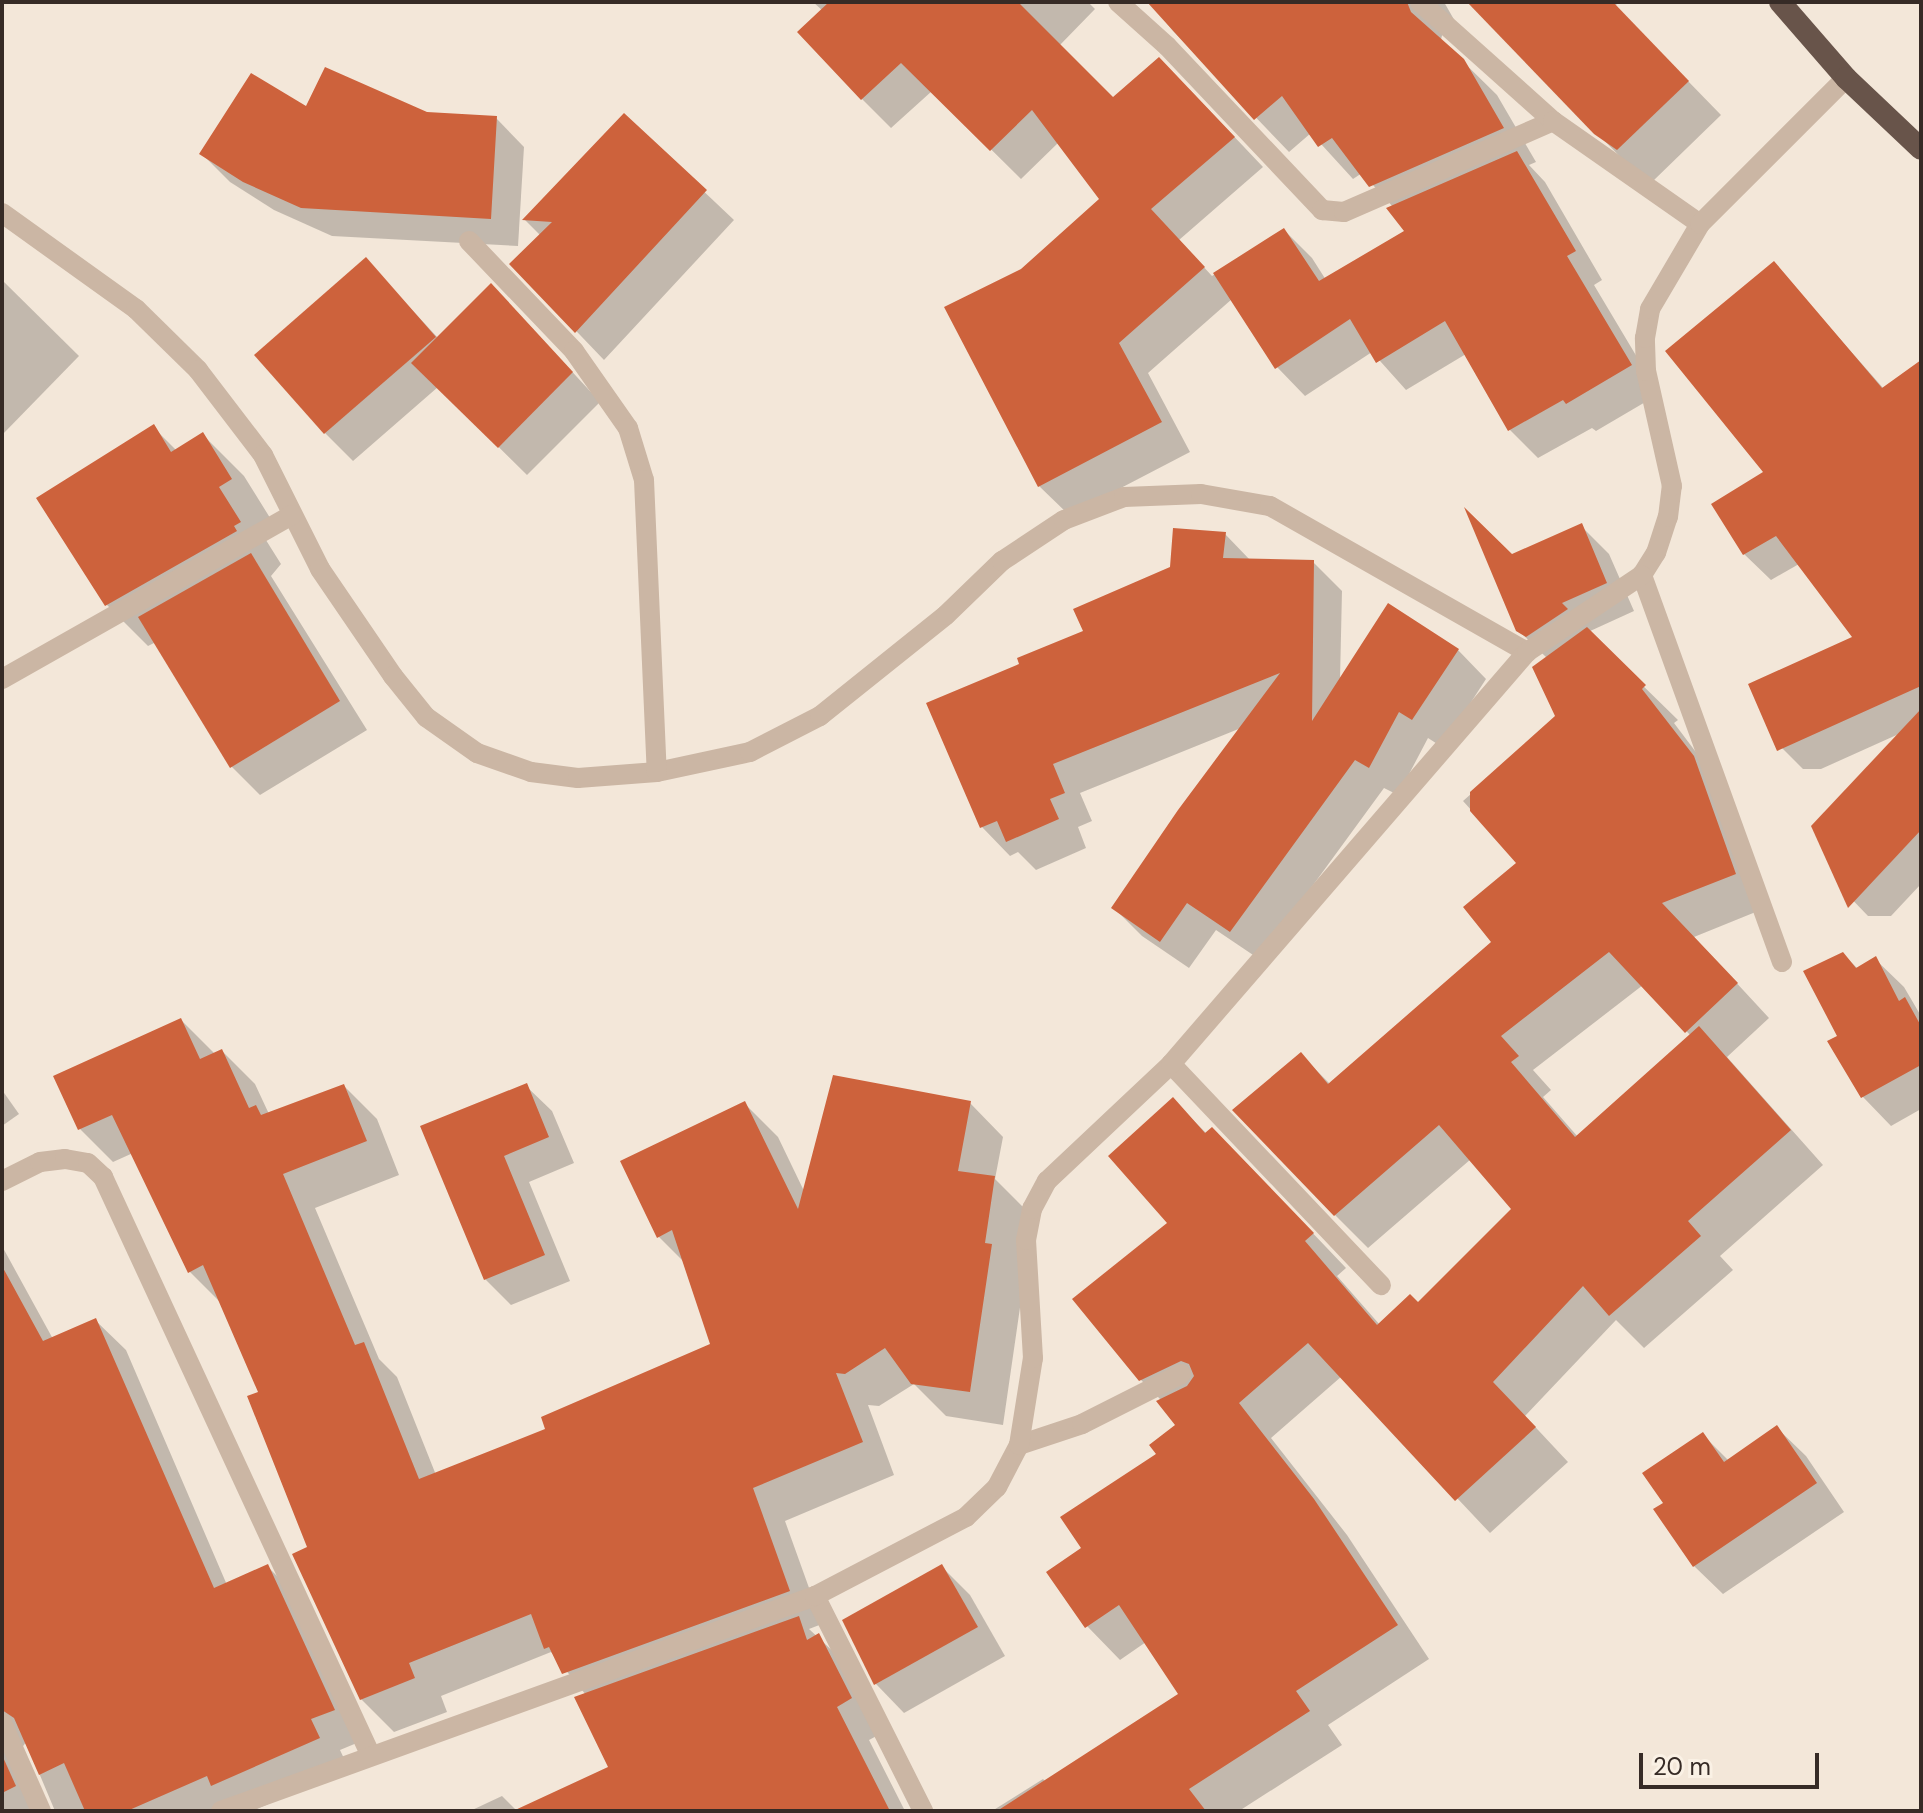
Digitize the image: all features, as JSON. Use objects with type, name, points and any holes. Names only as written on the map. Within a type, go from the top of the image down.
[{"type":"highway","points":[[1780,2],[1846,78],[1921,149]]},
{"type":"street","points":[[1118,2],[1167,46],[1322,210],[1344,212],[1553,121]]},
{"type":"street","points":[[1420,2],[1553,121],[1700,224]]},
{"type":"street","points":[[221,1811],[815,1596],[966,1517],[997,1487],[1019,1445],[1033,1358],[1026,1240],[1032,1209],[1047,1181],[1171,1064],[1527,652],[1642,575],[1656,553],[1668,517],[1672,486],[1646,371],[1645,338],[1650,309],[1700,224],[1846,78]]},
{"type":"street","points":[[2,213],[136,309],[198,370],[263,455],[320,569],[393,676],[426,717],[477,753],[531,772],[578,778],[657,772],[750,752],[820,716],[946,615],[1002,561],[1064,520],[1124,497],[1201,494],[1270,506],[1527,652]]},
{"type":"street","points":[[469,241],[574,351],[628,428],[644,480],[657,772]]},
{"type":"street","points":[[2,679],[292,515]]},
{"type":"street","points":[[1642,575],[1782,962]]},
{"type":"street","points":[[1171,1064],[1381,1285]]},
{"type":"street","points":[[2,1181],[40,1162],[65,1159],[88,1163],[103,1177],[371,1756]]},
{"type":"street","points":[[1019,1445],[1082,1424],[1181,1374]]},
{"type":"street","points":[[815,1596],[923,1811]]},
{"type":"street","points":[[2,1723],[41,1811]]},
{"type":"building","points":[[829,2],[1018,2],[1113,97],[1159,57],[1235,137],[1151,209],[1205,267],[1119,343],[1162,422],[1038,487],[944,307],[1021,269],[1099,199],[1032,110],[990,151],[901,63],[861,100],[797,32]]},
{"type":"building","points":[[1147,2],[1407,2],[1411,12],[1464,59],[1504,128],[1369,187],[1332,138],[1318,147],[1282,96],[1254,120]]},
{"type":"building","points":[[1467,2],[1613,2],[1689,81],[1617,150],[1594,134]]},
{"type":"building","points":[[325,67],[427,112],[497,116],[491,219],[301,208],[243,182],[199,154],[251,73],[306,106]]},
{"type":"building","points":[[624,113],[707,190],[575,333],[509,264],[552,222],[522,220]]},
{"type":"building","points":[[1517,151],[1576,251],[1567,256],[1632,365],[1566,404],[1563,400],[1508,431],[1445,321],[1376,363],[1350,319],[1275,369],[1213,273],[1284,228],[1319,281],[1404,231],[1386,208]]},
{"type":"building","points":[[366,257],[436,337],[324,434],[254,355]]},
{"type":"building","points":[[1774,261],[1882,388],[1921,360],[1921,686],[1777,751],[1748,684],[1852,637],[1776,536],[1743,555],[1711,504],[1763,472],[1665,351]]},
{"type":"building","points":[[491,283],[573,372],[498,448],[411,363]]},
{"type":"building","points":[[154,424],[171,452],[203,432],[232,479],[219,487],[241,522],[234,526],[237,531],[105,606],[36,498]]},
{"type":"building","points":[[1464,507],[1512,554],[1582,523],[1607,583],[1562,603],[1568,609],[1526,637],[1516,631]]},
{"type":"building","points":[[1173,528],[1226,532],[1223,558],[1314,560],[1312,721],[1388,603],[1459,649],[1412,720],[1399,712],[1369,768],[1355,760],[1230,932],[1187,903],[1160,942],[1111,908],[1178,810],[1280,673],[1053,764],[1065,793],[1050,799],[1059,819],[1006,842],[997,821],[980,828],[926,703],[1019,664],[1017,658],[1083,631],[1073,609],[1170,567]]},
{"type":"building","points":[[251,553],[340,701],[230,768],[138,617]]},
{"type":"building","points":[[1587,627],[1646,685],[1642,689],[1694,756],[1736,874],[1662,903],[1738,983],[1685,1033],[1609,952],[1501,1036],[1519,1056],[1511,1062],[1575,1137],[1699,1026],[1791,1130],[1688,1221],[1701,1236],[1609,1316],[1583,1286],[1493,1382],[1536,1427],[1455,1501],[1308,1343],[1239,1403],[1314,1499],[1398,1625],[1296,1691],[1310,1711],[1189,1789],[1206,1811],[997,1811],[1178,1694],[1119,1605],[1085,1628],[1046,1572],[1081,1548],[1060,1517],[1156,1454],[1149,1445],[1175,1425],[1156,1401],[1187,1386],[1194,1376],[1189,1364],[1181,1361],[1139,1381],[1072,1299],[1167,1223],[1108,1156],[1173,1097],[1205,1133],[1212,1127],[1314,1233],[1305,1241],[1377,1325],[1410,1294],[1418,1302],[1511,1209],[1439,1125],[1334,1216],[1232,1110],[1301,1052],[1328,1084],[1491,942],[1463,907],[1516,863],[1470,811],[1470,792],[1555,716],[1532,667]]},
{"type":"building","points":[[1921,709],[1921,830],[1848,908],[1811,826]]},
{"type":"building","points":[[1843,952],[1856,968],[1876,956],[1899,1001],[1905,997],[1921,1026],[1921,1065],[1861,1098],[1827,1041],[1837,1036],[1803,971]]},
{"type":"building","points":[[181,1018],[200,1059],[222,1049],[249,1108],[256,1105],[261,1115],[344,1084],[367,1141],[283,1174],[355,1345],[364,1342],[419,1479],[545,1429],[541,1417],[710,1344],[672,1230],[657,1238],[620,1161],[745,1101],[798,1209],[833,1075],[971,1101],[958,1171],[995,1176],[985,1243],[992,1244],[970,1392],[911,1384],[885,1348],[845,1374],[836,1373],[863,1442],[753,1488],[790,1591],[562,1674],[549,1647],[544,1649],[531,1614],[409,1663],[415,1678],[360,1700],[292,1554],[307,1547],[247,1396],[258,1392],[203,1265],[188,1273],[112,1115],[78,1130],[53,1076]]},
{"type":"building","points":[[527,1083],[549,1137],[504,1156],[545,1255],[484,1280],[420,1126]]},
{"type":"building","points":[[2,1266],[43,1341],[96,1318],[214,1588],[268,1564],[335,1710],[311,1719],[320,1738],[211,1786],[207,1776],[127,1811],[85,1811],[64,1763],[39,1775],[14,1718],[2,1710]]},
{"type":"building","points":[[1777,1425],[1817,1483],[1693,1567],[1653,1509],[1663,1503],[1642,1473],[1703,1432],[1724,1462]]},
{"type":"building","points":[[942,1564],[978,1627],[874,1685],[842,1620]]},
{"type":"building","points":[[799,1616],[807,1640],[819,1633],[852,1698],[837,1707],[890,1811],[513,1811],[608,1767],[574,1697]]},
{"type":"building","points":[[2,1755],[16,1786],[2,1793]]}]
